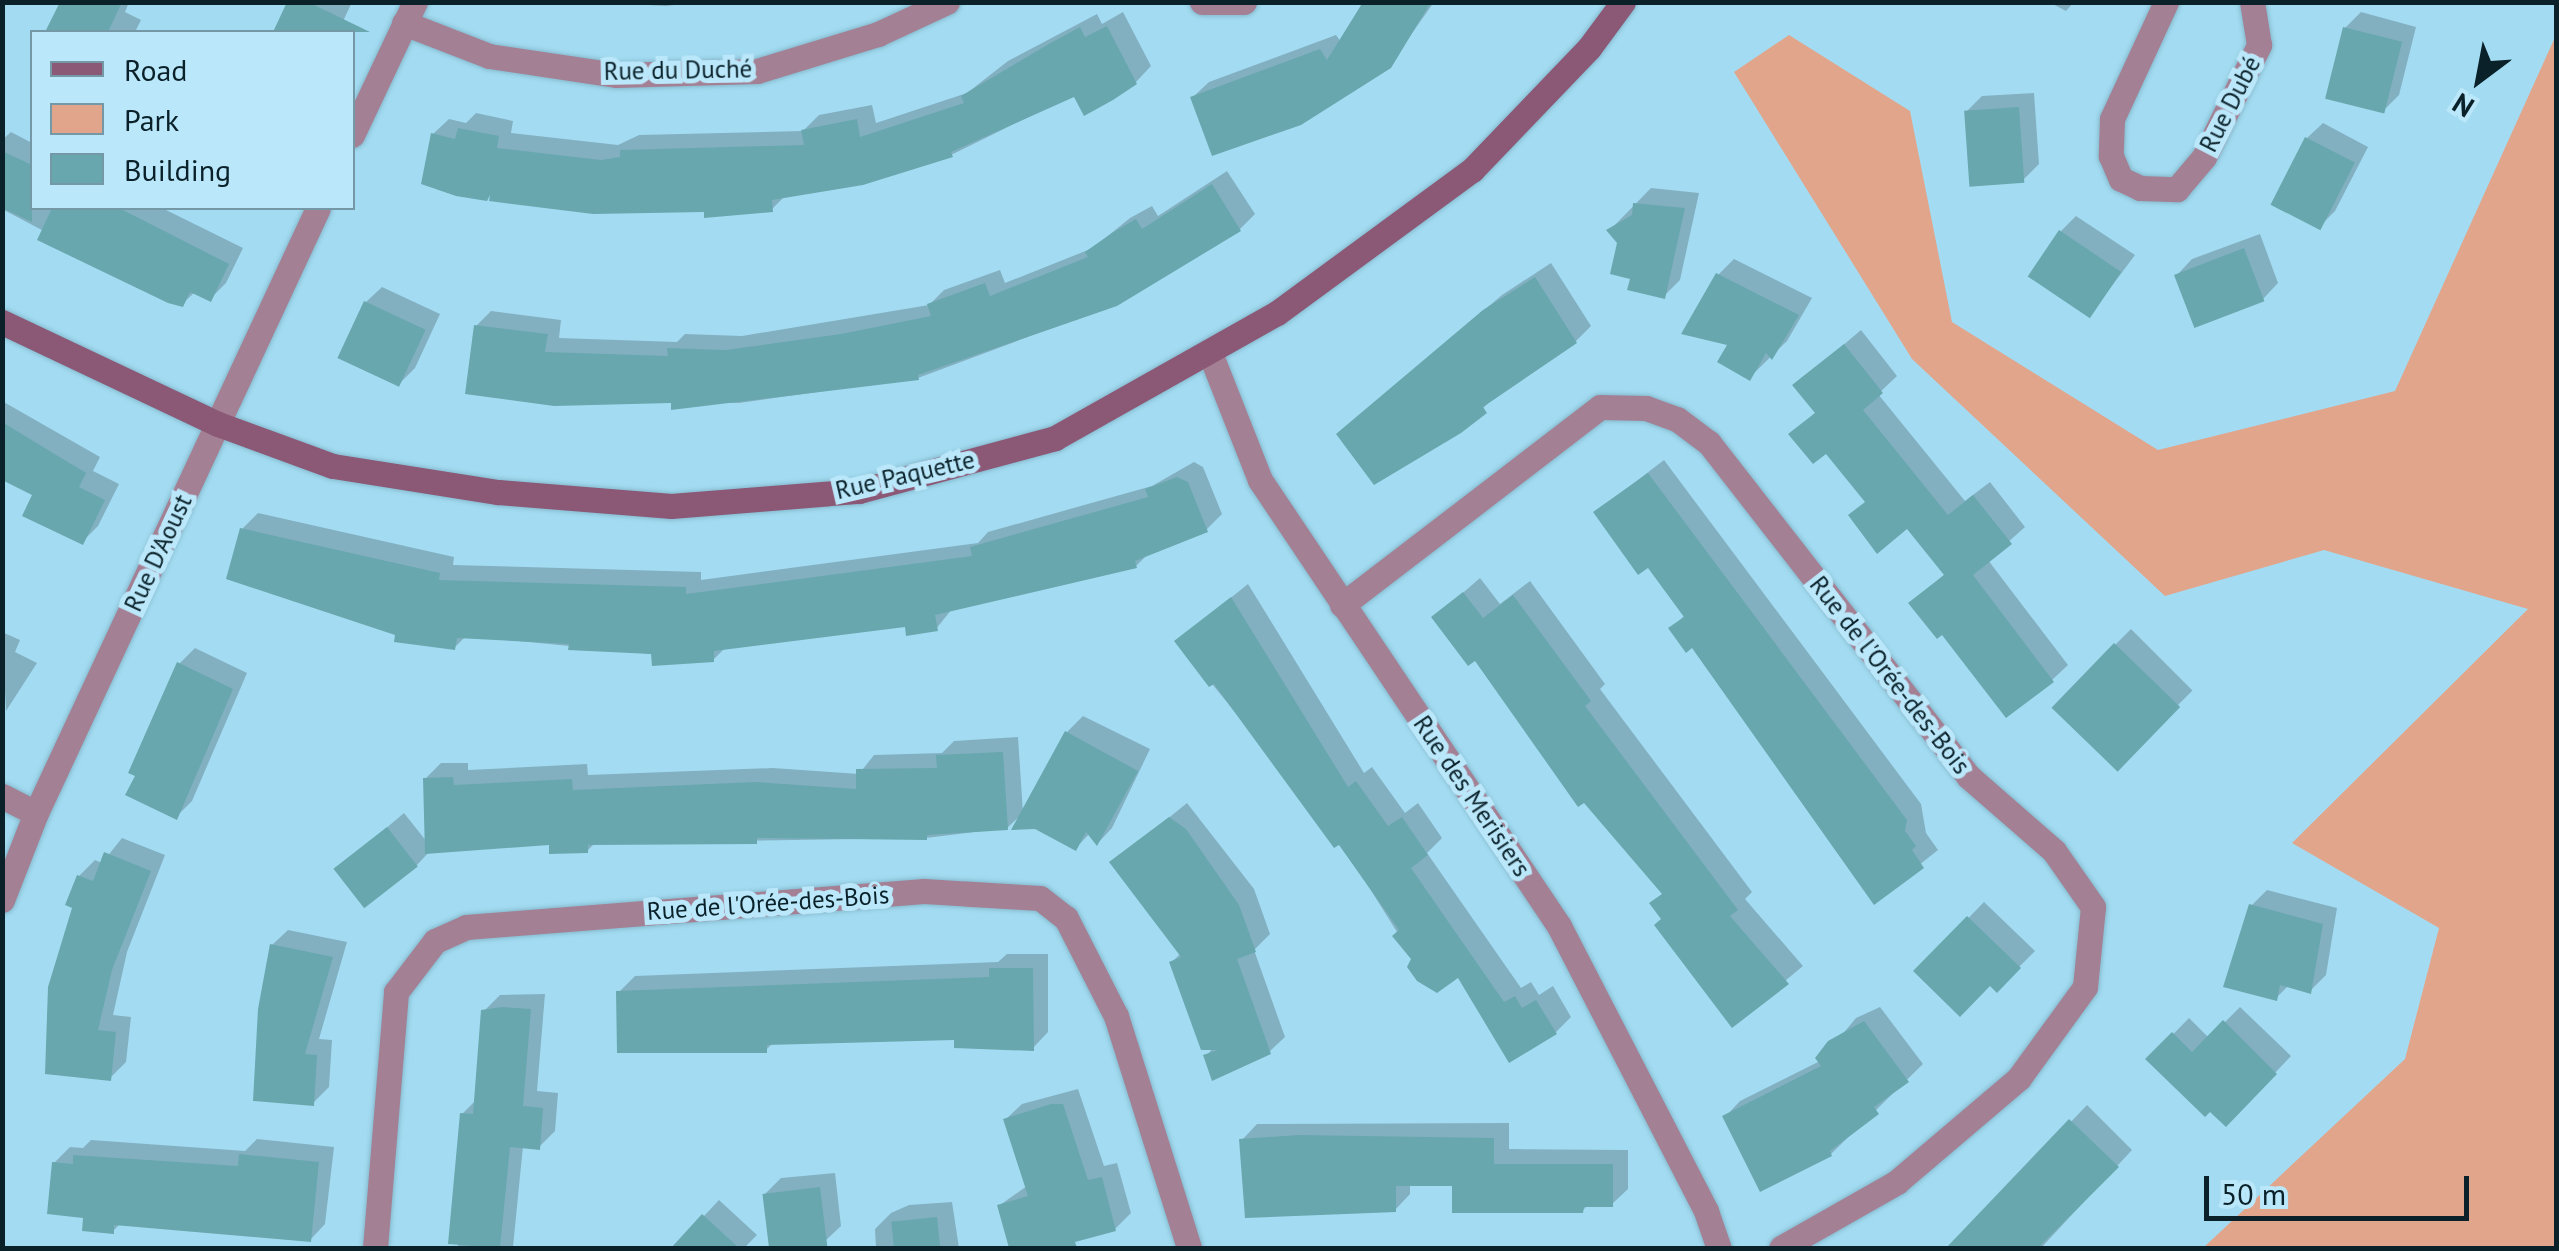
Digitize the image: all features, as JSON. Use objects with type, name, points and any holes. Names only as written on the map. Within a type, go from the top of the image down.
[{"type":"street","name":"Rue du Duché","points":[[410,13],[489,56],[616,75],[757,71],[878,34],[947,2]]},
{"type":"street","points":[[1202,2],[1244,2]]},
{"type":"street","name":"Rue Paquette","points":[[2,322],[218,424],[333,466],[498,492],[672,506],[859,491],[1055,438],[1277,313],[1472,170],[1589,48],[1622,2]]},
{"type":"street","name":"Rue Dubé","points":[[2166,2],[2112,118],[2111,156],[2121,179],[2140,188],[2177,189],[2204,157],[2259,45],[2252,2]]},
{"type":"street","points":[[355,128],[410,13]]},
{"type":"street","name":"Rue D'Aoust","points":[[2,900],[36,813],[317,210]]},
{"type":"street","name":"Rue des Merisiers","points":[[1210,354],[1260,480],[1559,926],[1706,1211],[1719,1248]]},
{"type":"street","name":"Rue de l'Orée-des-Bois","points":[[1342,605],[1600,408],[1646,408],[1676,418],[1709,443],[1968,776],[2054,852],[2084,893],[2093,907],[2084,987],[2019,1078],[1898,1182],[1781,1248]]},
{"type":"street","points":[[2,796],[36,813]]},
{"type":"street","name":"Rue de l'Orée-des-Bois","points":[[375,1248],[396,992],[435,941],[466,928],[924,891],[1040,898],[1066,918],[1116,1016],[1189,1248]]},
{"type":"green space","points":[[1789,35],[1910,111],[1952,322],[2158,450],[2395,391],[2556,35],[2556,1248],[2203,1248],[2405,1059],[2439,928],[2292,843],[2528,609],[2324,550],[2165,596],[1912,359],[1734,72]]},
{"type":"building","points":[[60,2],[122,2],[109,30],[46,30]]},
{"type":"building","points":[[287,2],[308,2],[370,32],[355,30],[274,30]]},
{"type":"building","points":[[1363,2],[1431,2],[1391,68],[1301,125],[1212,156],[1190,97],[1320,49],[1327,60]]},
{"type":"building","points":[[1107,26],[1137,84],[1113,100],[1084,116],[1074,97],[951,152],[953,157],[863,185],[772,200],[773,212],[704,218],[704,212],[593,214],[489,201],[490,195],[487,201],[456,196],[421,184],[431,133],[455,139],[458,128],[499,136],[497,148],[601,160],[620,157],[620,150],[804,145],[801,130],[857,119],[860,137],[964,103],[961,96],[1080,27],[1085,37]]},
{"type":"building","points":[[2343,27],[2402,42],[2384,114],[2325,99]]},
{"type":"building","points":[[2019,107],[2024,183],[1969,187],[1964,111]]},
{"type":"building","points":[[2305,137],[2355,162],[2320,230],[2270,205]]},
{"type":"building","points":[[2,151],[30,164],[32,222],[2,208]]},
{"type":"building","points":[[1212,184],[1241,231],[1117,306],[918,375],[919,380],[671,410],[671,403],[554,406],[465,394],[474,325],[548,334],[545,352],[668,356],[667,348],[726,350],[841,334],[931,316],[927,304],[985,283],[990,296],[1088,257],[1085,252],[1112,233],[1136,219],[1142,229]]},
{"type":"building","points":[[1633,203],[1685,208],[1665,299],[1627,290],[1630,279],[1610,274],[1617,243],[1606,230],[1632,215]]},
{"type":"building","points":[[51,210],[123,210],[229,264],[211,302],[190,292],[183,307],[37,240]]},
{"type":"building","points":[[2059,230],[2121,272],[2090,318],[2028,276]]},
{"type":"building","points":[[2244,248],[2264,301],[2194,328],[2174,275]]},
{"type":"building","points":[[1716,273],[1799,315],[1772,360],[1766,353],[1750,381],[1717,362],[1727,345],[1681,334]]},
{"type":"building","points":[[1535,277],[1577,343],[1483,407],[1487,413],[1461,433],[1374,485],[1336,434],[1483,310]]},
{"type":"building","points":[[364,301],[426,330],[399,387],[337,358]]},
{"type":"building","points":[[1844,344],[1883,393],[1863,410],[1948,515],[1973,495],[2012,544],[1973,575],[2054,682],[2006,718],[1942,635],[1937,639],[1908,603],[1944,575],[1907,529],[1877,554],[1848,515],[1865,502],[1826,454],[1813,464],[1788,434],[1815,413],[1792,385]]},
{"type":"building","points":[[2,422],[86,473],[79,487],[105,500],[83,545],[22,516],[32,495],[2,480]]},
{"type":"building","points":[[1648,473],[1907,820],[1905,831],[1924,868],[1874,905],[1692,648],[1686,653],[1668,628],[1684,617],[1648,568],[1638,575],[1593,512]]},
{"type":"building","points":[[1177,477],[1188,482],[1208,532],[1135,561],[1137,568],[935,615],[938,631],[906,636],[905,627],[714,651],[714,662],[652,666],[651,654],[568,650],[569,644],[457,638],[455,650],[394,642],[395,635],[226,579],[240,528],[440,573],[439,580],[686,587],[686,594],[972,556],[970,547],[1148,497],[1145,489]]},
{"type":"building","points":[[1463,592],[1483,618],[1513,595],[1591,701],[1585,706],[1738,910],[1730,916],[1789,984],[1732,1028],[1654,925],[1661,919],[1649,903],[1662,894],[1584,803],[1578,807],[1475,661],[1468,666],[1431,617]]},
{"type":"building","points":[[1231,597],[1348,787],[1356,781],[1388,826],[1402,817],[1428,855],[1411,868],[1504,1002],[1515,996],[1522,1008],[1536,1000],[1557,1034],[1509,1063],[1458,978],[1437,993],[1417,981],[1407,967],[1411,959],[1392,936],[1399,930],[1339,845],[1334,848],[1214,684],[1209,687],[1174,641]]},
{"type":"building","points":[[2114,643],[2180,707],[2118,772],[2051,708]]},
{"type":"building","points":[[177,662],[233,689],[177,820],[125,795],[135,776],[128,773]]},
{"type":"building","points":[[1065,731],[1138,771],[1097,846],[1086,832],[1076,851],[1035,829],[1011,830]]},
{"type":"building","points":[[1003,752],[1008,830],[927,835],[927,840],[757,838],[757,844],[588,845],[588,853],[549,854],[549,845],[425,854],[423,778],[453,777],[454,785],[572,779],[573,790],[755,782],[856,789],[856,769],[937,768],[936,755]]},
{"type":"building","points":[[1169,817],[1186,829],[1239,905],[1256,952],[1237,959],[1271,1054],[1212,1081],[1203,1055],[1218,1050],[1201,1050],[1169,962],[1181,957],[1109,862]]},
{"type":"building","points":[[387,827],[418,866],[364,908],[333,869]]},
{"type":"building","points":[[104,852],[151,871],[112,970],[98,1030],[116,1032],[111,1081],[45,1074],[48,987],[72,908],[65,905],[77,875],[93,881]]},
{"type":"building","points":[[2249,904],[2323,924],[2311,994],[2280,985],[2277,1001],[2223,987]]},
{"type":"building","points":[[1967,916],[2021,968],[1997,993],[1990,986],[1960,1017],[1913,971]]},
{"type":"building","points":[[270,944],[333,957],[305,1054],[317,1055],[314,1106],[253,1101],[258,1009]]},
{"type":"building","points":[[989,968],[1033,968],[1034,1051],[954,1048],[954,1040],[767,1045],[767,1053],[617,1053],[616,991],[989,977]]},
{"type":"building","points":[[531,1009],[523,1106],[543,1108],[540,1150],[510,1147],[500,1248],[448,1244],[460,1113],[473,1114],[481,1010]]},
{"type":"building","points":[[2223,1020],[2277,1074],[2226,1127],[2210,1112],[2205,1117],[2145,1059],[2172,1032],[2192,1052]]},
{"type":"building","points":[[1864,1021],[1909,1082],[1874,1107],[1879,1114],[1830,1151],[1832,1156],[1760,1192],[1722,1116],[1821,1066],[1815,1058],[1828,1041]]},
{"type":"building","points":[[1063,1104],[1088,1180],[1102,1177],[1116,1231],[1075,1242],[1077,1248],[1009,1248],[997,1205],[1028,1196],[1003,1119]]},
{"type":"building","points":[[2069,1119],[2119,1167],[2038,1248],[1946,1248]]},
{"type":"building","points":[[1299,1135],[1494,1138],[1494,1164],[1613,1164],[1613,1207],[1584,1207],[1583,1213],[1452,1213],[1452,1186],[1396,1186],[1396,1212],[1245,1218],[1239,1139]]},
{"type":"building","points":[[239,1154],[319,1162],[311,1242],[114,1225],[114,1234],[82,1231],[83,1218],[47,1214],[52,1162],[73,1164],[73,1155],[238,1166]]},
{"type":"building","points":[[820,1187],[827,1248],[769,1248],[762,1194]]},
{"type":"building","points":[[702,1214],[739,1248],[671,1248]]},
{"type":"building","points":[[937,1217],[940,1248],[894,1248],[891,1222]]}]
